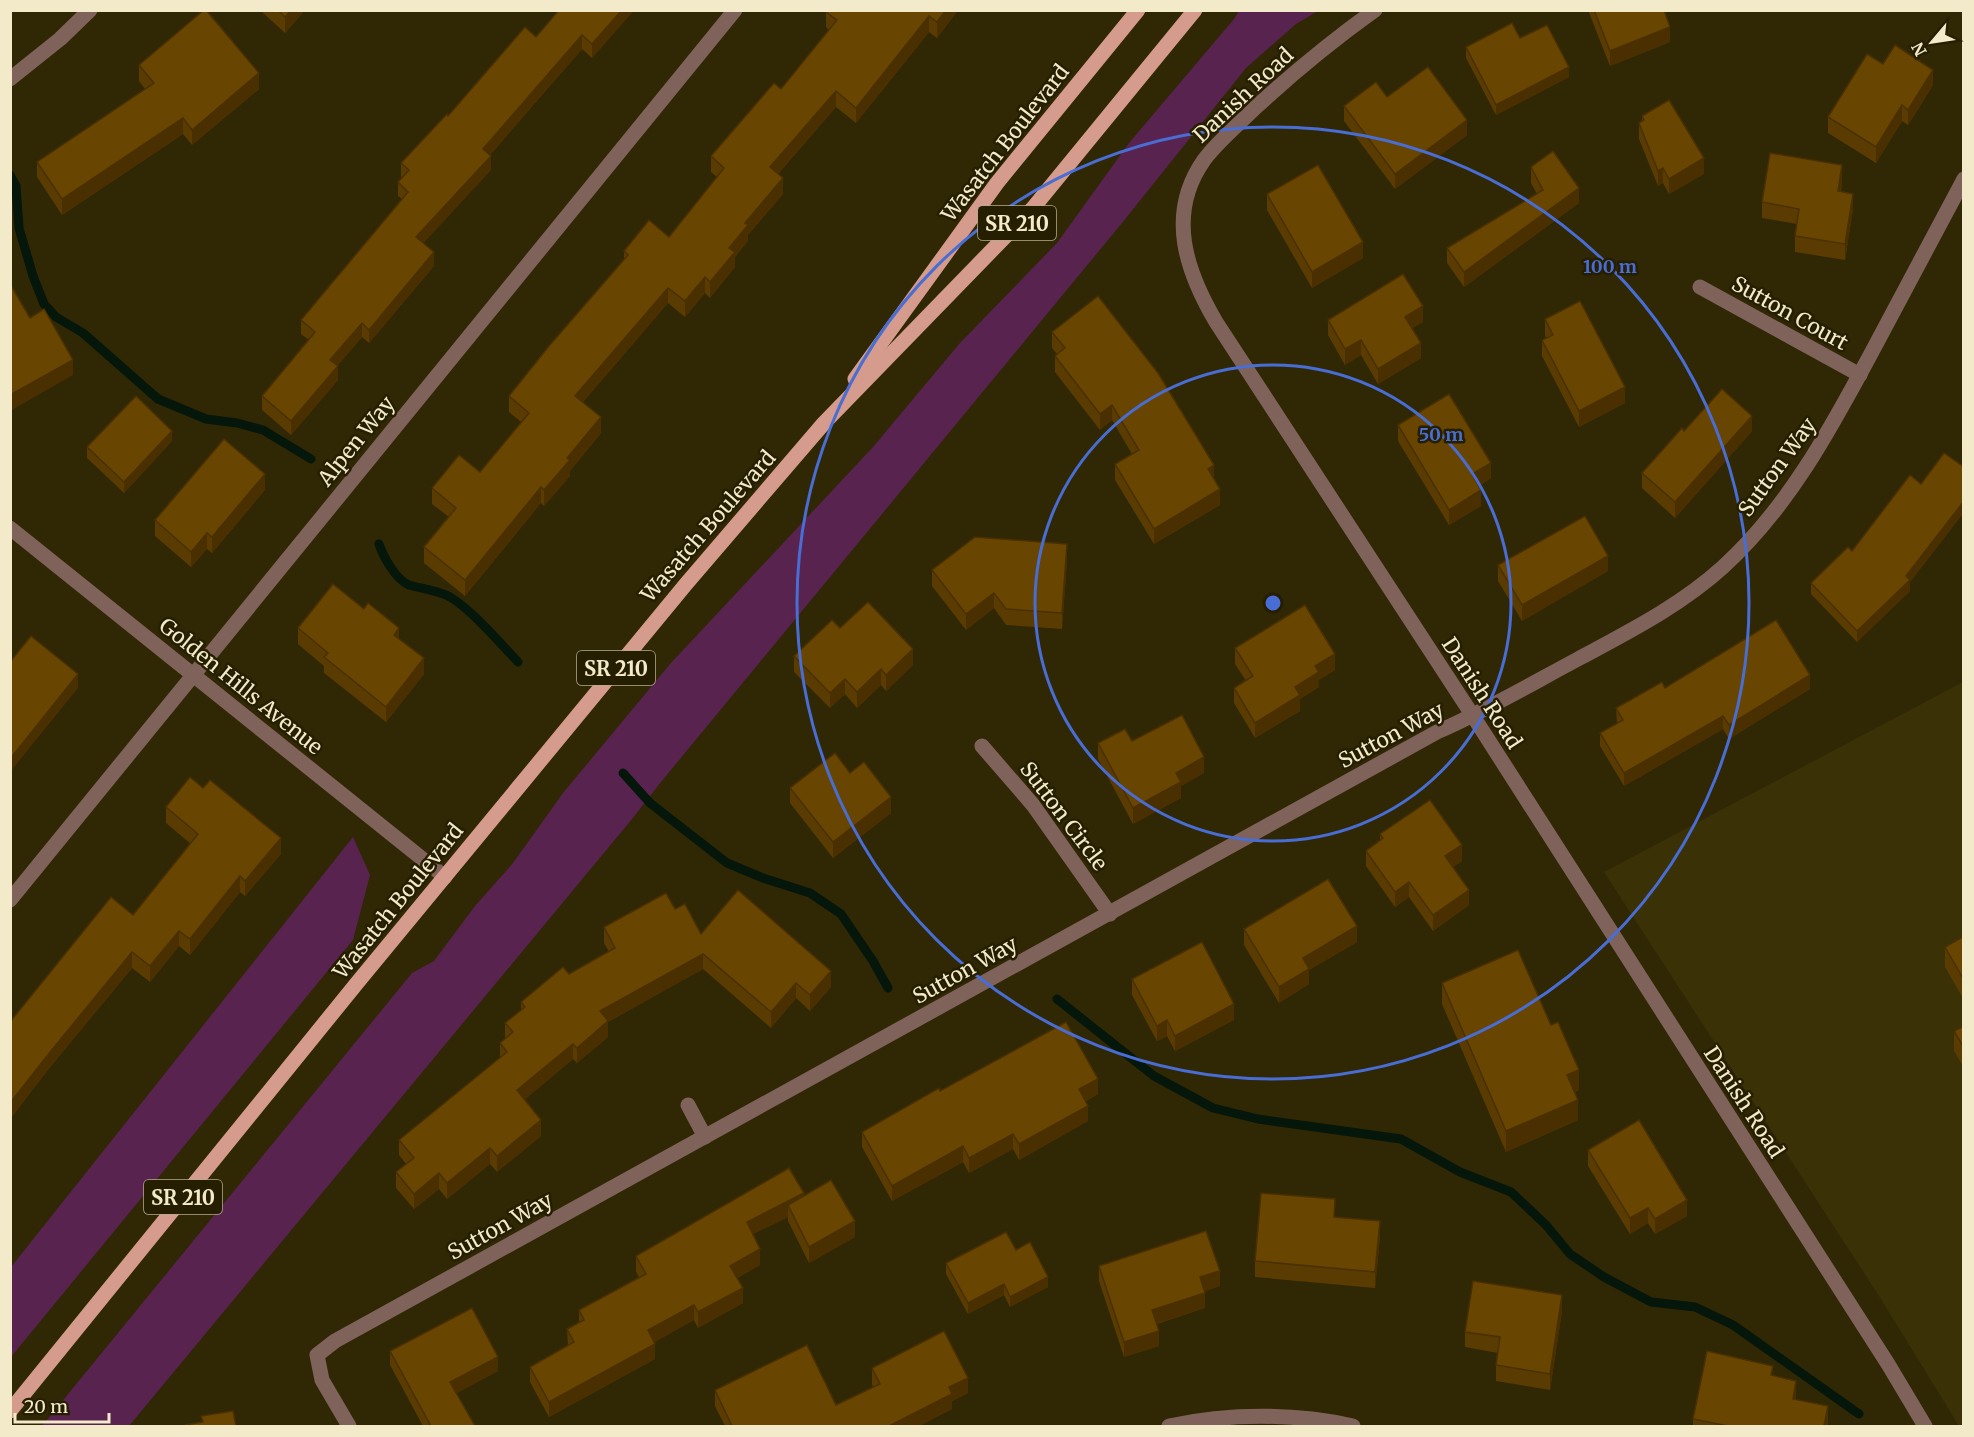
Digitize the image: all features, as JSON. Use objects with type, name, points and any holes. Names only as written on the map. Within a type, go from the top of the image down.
[{"type":"main road","name":"Wasatch Boulevard","points":[[824,423],[997,183],[1138,10]]},
{"type":"main road","name":"Wasatch Boulevard","points":[[10,1411],[686,584],[824,423],[1033,208],[1195,10]]},
{"type":"street","points":[[10,79],[60,39],[90,10]]},
{"type":"street","name":"Alpen Way","points":[[10,900],[735,10]]},
{"type":"street","name":"Danish Road","points":[[1375,10],[1280,85],[1215,147],[1204,161],[1191,185],[1184,209],[1182,234],[1190,270],[1211,314],[1473,716],[1882,1354],[1924,1426]]},
{"type":"street","name":"Sutton Way","points":[[349,1426],[322,1380],[317,1355],[335,1341],[1437,732],[1473,716],[1668,609],[1698,588],[1724,566],[1773,513],[1797,482],[1833,425],[1964,179]]},
{"type":"street","name":"Sutton Court","points":[[1700,287],[1860,375]]},
{"type":"street","name":"Golden Hills Avenue","points":[[10,528],[445,877]]},
{"type":"street","name":"Sutton Circle","points":[[982,746],[1033,805],[1110,914]]},
{"type":"street","points":[[688,1105],[705,1137]]},
{"type":"street","points":[[1169,1426],[1237,1417],[1285,1417],[1353,1426]]},
{"type":"shaded area","points":[[1239,11],[1318,11],[1296,24],[1246,68],[1122,223],[632,819],[129,1426],[42,1426],[412,973],[434,961],[475,906],[513,863],[563,793],[670,664],[873,447],[960,343],[1057,243],[1129,143]]},
{"type":"shaded area","points":[[1963,682],[1963,1426],[1959,1426],[1879,1296],[1604,872]]},
{"type":"shaded area","points":[[353,837],[370,875],[353,940],[11,1357],[11,1267]]},
{"type":"building","points":[[204,10],[259,73],[192,130],[183,118],[62,199],[37,162],[154,83],[139,65]]},
{"type":"building","points":[[278,10],[291,10],[285,17]]},
{"type":"building","points":[[559,10],[622,10],[592,44],[582,35],[483,149],[491,156],[416,237],[434,252],[369,330],[362,323],[330,360],[338,366],[291,421],[262,396],[315,332],[301,320],[408,192],[398,182],[409,170],[401,163],[447,114],[448,116],[525,27],[536,37]]},
{"type":"building","points":[[827,10],[946,10],[937,22],[929,16],[856,108],[836,91],[770,167],[783,178],[745,223],[748,225],[729,248],[735,252],[710,282],[705,277],[685,301],[668,288],[575,396],[601,417],[567,458],[570,460],[544,490],[541,487],[465,580],[424,547],[456,508],[432,488],[459,455],[480,472],[529,413],[509,396],[628,255],[624,251],[649,220],[669,237],[724,168],[711,156],[774,83],[781,89],[837,20],[826,12]]},
{"type":"building","points":[[1594,10],[1664,10],[1670,27],[1610,51]]},
{"type":"building","points":[[1512,23],[1520,38],[1547,25],[1569,67],[1496,105],[1466,47]]},
{"type":"building","points":[[1895,45],[1933,70],[1908,110],[1902,105],[1876,147],[1828,117],[1867,54],[1883,64]]},
{"type":"building","points":[[1428,67],[1467,120],[1395,174],[1344,106],[1376,82],[1387,97]]},
{"type":"building","points":[[1669,100],[1704,158],[1669,179],[1663,168],[1658,171],[1639,123],[1644,120],[1642,116]]},
{"type":"building","points":[[1553,151],[1579,188],[1464,272],[1447,248],[1543,190],[1531,167]]},
{"type":"building","points":[[1770,153],[1842,165],[1838,191],[1853,194],[1845,244],[1795,236],[1799,209],[1762,202]]},
{"type":"building","points":[[1318,165],[1363,242],[1312,272],[1267,194]]},
{"type":"building","points":[[1403,274],[1423,306],[1405,317],[1421,343],[1378,369],[1361,340],[1345,349],[1328,320]]},
{"type":"building","points":[[10,284],[30,318],[44,309],[73,360],[10,395]]},
{"type":"building","points":[[1098,296],[1158,373],[1214,465],[1208,469],[1220,489],[1154,529],[1115,464],[1139,450],[1112,405],[1100,414],[1055,356],[1065,348],[1052,332]]},
{"type":"building","points":[[1580,301],[1625,387],[1579,411],[1542,340],[1553,335],[1545,319]]},
{"type":"building","points":[[1722,389],[1752,416],[1675,502],[1642,473],[1682,428],[1684,431]]},
{"type":"building","points":[[1449,394],[1491,463],[1472,474],[1481,490],[1449,510],[1398,425]]},
{"type":"building","points":[[136,396],[172,431],[124,482],[87,447]]},
{"type":"building","points":[[224,439],[265,474],[212,537],[207,533],[191,552],[155,520]]},
{"type":"building","points":[[1944,453],[1964,467],[1964,501],[1906,576],[1910,580],[1857,631],[1811,583],[1848,547],[1852,551],[1910,475],[1921,484]]},
{"type":"building","points":[[1585,516],[1608,556],[1522,605],[1498,565]]},
{"type":"building","points":[[975,537],[1067,544],[1062,613],[1006,609],[994,593],[966,614],[932,570]]},
{"type":"building","points":[[333,584],[364,609],[368,603],[399,628],[394,635],[424,658],[386,707],[324,657],[328,653],[298,628]]},
{"type":"building","points":[[868,602],[913,649],[886,675],[881,669],[857,692],[845,679],[830,693],[794,656],[832,620],[840,628]]},
{"type":"building","points":[[1305,605],[1335,654],[1315,666],[1319,672],[1295,687],[1300,695],[1255,723],[1234,688],[1253,676],[1235,648]]},
{"type":"building","points":[[1776,620],[1810,675],[1729,725],[1723,716],[1624,773],[1600,733],[1623,720],[1616,708],[1662,682],[1665,688]]},
{"type":"building","points":[[31,636],[78,674],[10,759],[10,662]]},
{"type":"building","points":[[1182,715],[1204,757],[1176,773],[1181,782],[1133,808],[1098,743],[1125,729],[1132,741]]},
{"type":"building","points":[[835,753],[850,773],[864,762],[891,797],[833,842],[790,788]]},
{"type":"building","points":[[190,777],[203,788],[210,780],[281,838],[245,881],[240,876],[190,939],[179,931],[150,966],[132,952],[10,1103],[10,1022],[111,897],[133,915],[198,834],[166,807]]},
{"type":"building","points":[[1430,800],[1462,845],[1445,856],[1469,890],[1433,915],[1409,882],[1395,892],[1366,851],[1383,838],[1380,834]]},
{"type":"building","points":[[1328,879],[1357,926],[1303,958],[1309,969],[1279,987],[1244,929]]},
{"type":"building","points":[[738,890],[831,971],[810,995],[796,983],[771,1012],[703,954],[600,1011],[608,1021],[577,1048],[573,1044],[517,1090],[541,1120],[497,1156],[490,1148],[447,1183],[439,1173],[414,1194],[396,1172],[414,1158],[399,1140],[507,1052],[500,1043],[513,1032],[505,1023],[525,1007],[521,1002],[563,967],[569,974],[615,948],[604,927],[666,893],[675,909],[685,904],[701,934]]},
{"type":"building","points":[[1964,936],[1964,980],[1945,947]]},
{"type":"building","points":[[1202,942],[1234,1004],[1175,1036],[1167,1020],[1157,1026],[1132,979]]},
{"type":"building","points":[[1518,950],[1551,1025],[1558,1022],[1579,1070],[1567,1075],[1578,1100],[1506,1131],[1442,983]]},
{"type":"building","points":[[1066,1022],[1098,1079],[1079,1089],[1088,1106],[1019,1144],[1013,1134],[969,1158],[963,1146],[892,1186],[862,1132],[939,1088],[940,1091]]},
{"type":"building","points":[[1964,1026],[1964,1048],[1954,1031]]},
{"type":"building","points":[[1639,1120],[1687,1200],[1655,1219],[1648,1208],[1630,1218],[1588,1150]]},
{"type":"building","points":[[789,1168],[804,1193],[747,1222],[760,1249],[730,1266],[743,1288],[698,1312],[694,1305],[648,1330],[655,1344],[549,1402],[530,1367],[574,1342],[567,1329],[584,1320],[579,1310],[646,1274],[636,1256]]},
{"type":"building","points":[[831,1180],[855,1221],[809,1247],[788,1205]]},
{"type":"building","points":[[1261,1193],[1335,1199],[1334,1217],[1380,1221],[1375,1272],[1255,1261]]},
{"type":"building","points":[[1206,1231],[1220,1271],[1200,1277],[1205,1293],[1152,1310],[1159,1331],[1124,1342],[1099,1266]]},
{"type":"building","points":[[1006,1232],[1016,1250],[1030,1242],[1048,1277],[1010,1297],[1004,1284],[968,1303],[946,1263]]},
{"type":"building","points":[[1473,1281],[1562,1295],[1550,1374],[1496,1365],[1500,1337],[1465,1332]]},
{"type":"building","points":[[472,1308],[498,1357],[450,1382],[475,1426],[431,1426],[390,1351]]},
{"type":"building","points":[[944,1331],[968,1378],[949,1387],[952,1394],[889,1426],[732,1426],[715,1390],[807,1345],[836,1405],[880,1384],[872,1368]]},
{"type":"building","points":[[1707,1351],[1773,1366],[1771,1375],[1796,1381],[1793,1399],[1828,1406],[1824,1426],[1728,1426],[1693,1419]]},
{"type":"building","points":[[233,1411],[236,1426],[185,1426],[203,1422],[201,1416]]},
{"type":"waterway","points":[[10,175],[16,186],[19,228],[33,276],[44,304],[56,317],[83,333],[158,399],[206,419],[237,423],[263,430],[311,459]]},
{"type":"waterway","points":[[379,544],[399,578],[409,585],[450,597],[486,627],[518,662]]},
{"type":"waterway","points":[[623,773],[650,803],[727,863],[763,878],[810,893],[841,914],[873,961],[888,988]]},
{"type":"waterway","points":[[1057,999],[1154,1076],[1213,1108],[1258,1119],[1401,1139],[1460,1172],[1511,1192],[1546,1225],[1570,1254],[1604,1277],[1651,1302],[1695,1307],[1733,1325],[1859,1414]]}]
